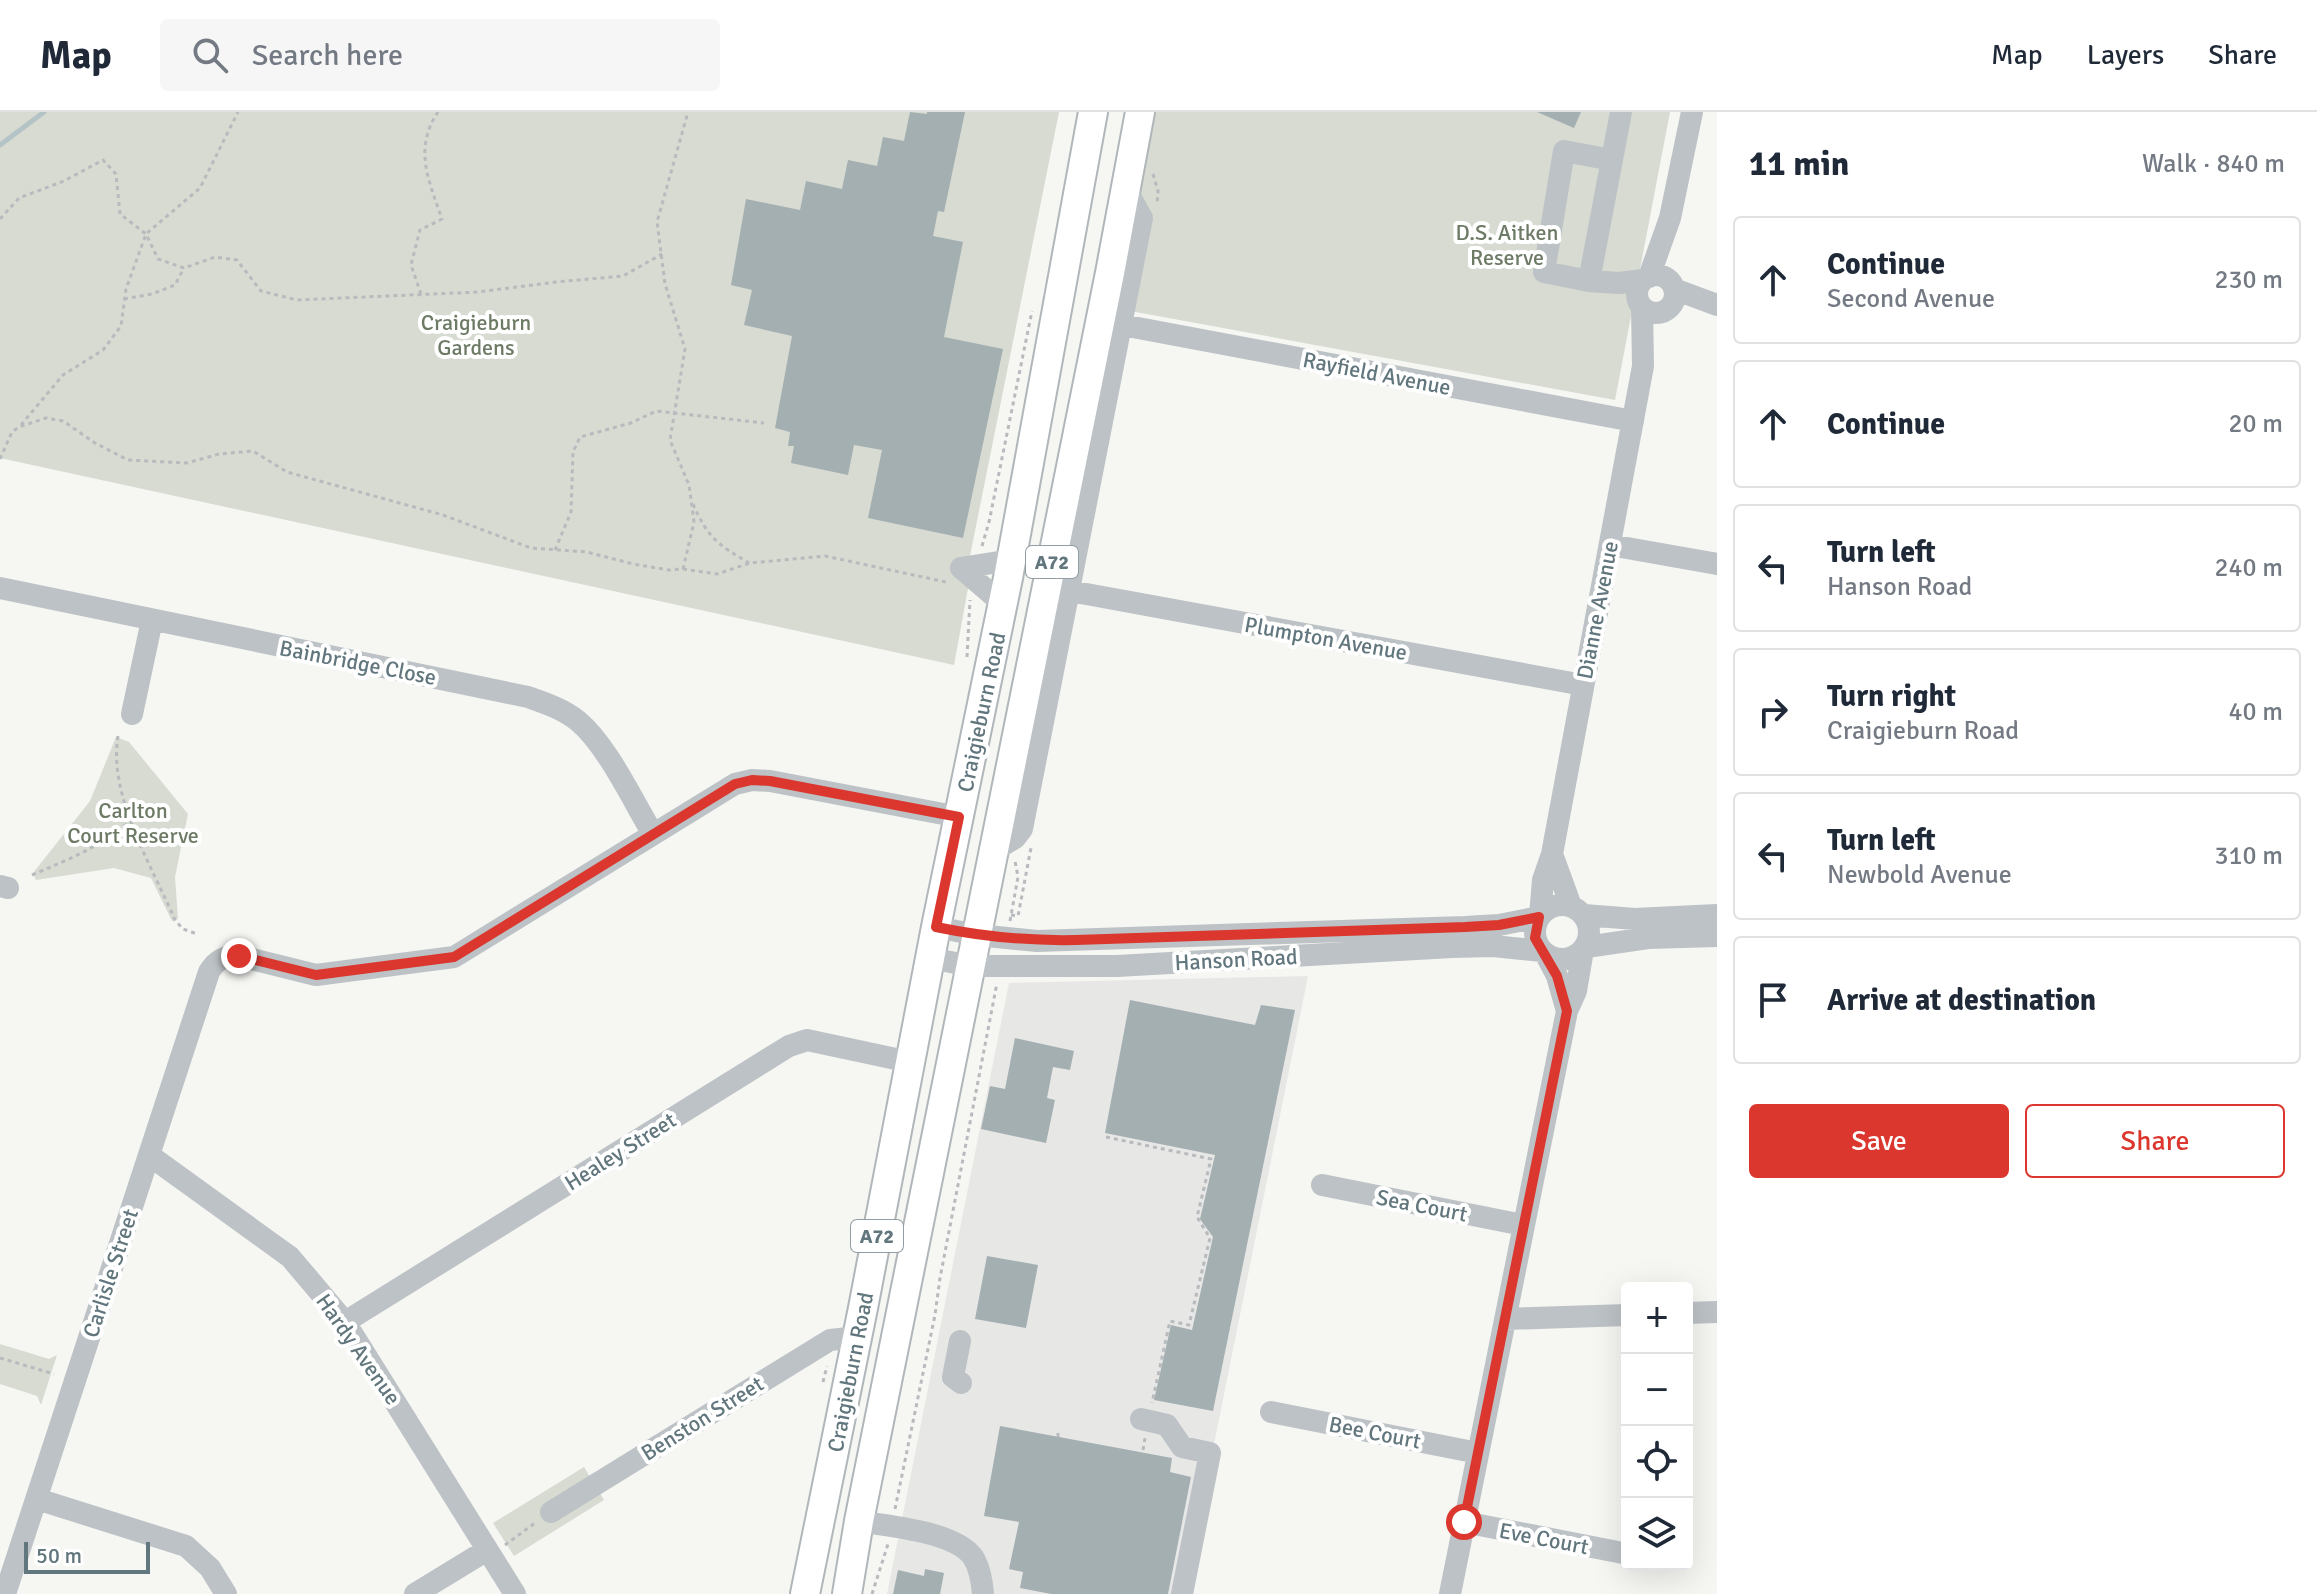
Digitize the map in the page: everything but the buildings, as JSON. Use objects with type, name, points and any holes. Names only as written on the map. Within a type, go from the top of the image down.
[{"type":"main road","name":"Craigieburn Road","points":[[805,1594],[1003,604],[1093,112]]},
{"type":"main road","name":"Craigieburn Road","points":[[847,1594],[977,935],[1002,845],[1140,112]]},
{"type":"main road","points":[[821,1514],[859,1521]]},
{"type":"street","points":[[1596,282],[1621,112]]},
{"type":"street","name":"Dianne Avenue","points":[[1540,916],[1543,880],[1552,854],[1692,112]]},
{"type":"street","points":[[1612,160],[1564,151],[1544,272],[1717,306]]},
{"type":"street","name":"Craigieburn Road","points":[[1002,845],[1020,833],[1023,823],[1122,325],[1142,218],[1126,189]]},
{"type":"street","name":"Rayfield Avenue","points":[[1122,325],[1633,421]]},
{"type":"street","points":[[1610,545],[1717,564]]},
{"type":"street","points":[[1003,604],[974,578],[1011,560]]},
{"type":"street","name":"Bainbridge Close","points":[[0,588],[528,697],[552,705],[593,735],[653,834]]},
{"type":"street","name":"Plumpton Avenue","points":[[1070,591],[1583,685]]},
{"type":"street","points":[[132,714],[152,620]]},
{"type":"street","points":[[653,834],[735,784],[752,780],[959,817]]},
{"type":"street","name":"Carlisle Street","points":[[5,1594],[214,964],[223,958],[239,956],[316,975],[454,957],[653,834]]},
{"type":"street","points":[[1450,1594],[1567,1011],[1576,991],[1589,927],[1577,911],[1552,854]]},
{"type":"street","points":[[1567,1011],[1557,976],[1535,938],[1540,916],[1554,906],[1635,919],[1717,915]]},
{"type":"street","name":"Hanson Road","points":[[936,927],[1006,939],[1063,940],[1465,927],[1499,925],[1540,916]]},
{"type":"street","points":[[1544,953],[1561,960],[1577,956],[1584,949],[1648,938],[1717,936]]},
{"type":"street","name":"Hanson Road","points":[[930,958],[971,966],[1117,966],[1493,946],[1544,953]]},
{"type":"street","name":"Healey Street","points":[[345,1322],[789,1046],[807,1040],[910,1062]]},
{"type":"street","name":"Hardy Avenue","points":[[149,1155],[290,1257],[345,1322],[515,1594]]},
{"type":"street","name":"Sea Court","points":[[1322,1185],[1523,1225]]},
{"type":"street","points":[[1693,1313],[1717,1312]]},
{"type":"street","points":[[1505,1319],[1621,1315]]},
{"type":"street","name":"Benston Street","points":[[551,1512],[821,1345],[838,1338],[858,1337]]},
{"type":"street","points":[[960,1341],[953,1377],[961,1383]]},
{"type":"street","name":"Bee Court","points":[[1271,1412],[1478,1453]]},
{"type":"street","points":[[1145,1420],[1167,1425],[1182,1447],[1210,1453],[1182,1594]]},
{"type":"street","points":[[37,1499],[186,1546],[210,1568],[226,1594]]},
{"type":"street","points":[[859,1521],[954,1541],[972,1556],[981,1577],[983,1594]]},
{"type":"street","name":"Eve Court","points":[[1464,1522],[1621,1553]]},
{"type":"street","points":[[415,1594],[487,1550]]},
{"type":"path","points":[[0,459],[6,441],[43,402],[63,375],[103,350],[121,326],[124,299],[146,234],[200,188],[238,112]]},
{"type":"path","points":[[421,294],[411,265],[420,230],[442,219],[423,164],[429,125],[438,112]]},
{"type":"path","points":[[683,569],[694,522],[689,485],[670,440],[685,349],[665,284],[657,222],[688,112]]},
{"type":"path","points":[[0,219],[19,198],[64,181],[103,160],[116,174],[120,214],[146,234],[158,259],[184,268],[215,257],[237,260],[261,291],[297,300],[478,292],[623,276],[662,254]]},
{"type":"path","points":[[124,299],[152,294],[175,285],[184,268]]},
{"type":"path","points":[[967,667],[974,578],[989,522],[1035,302]]},
{"type":"path","points":[[555,550],[571,512],[573,452],[580,437],[631,423],[656,411],[764,423]]},
{"type":"path","points":[[19,427],[46,418],[63,421],[95,443],[128,460],[187,463],[219,454],[253,451],[287,472],[443,515],[531,548],[587,552],[669,570],[717,574],[750,563],[825,556],[974,578]]},
{"type":"path","points":[[691,500],[705,531],[724,548],[750,563]]},
{"type":"path","points":[[118,736],[118,782],[131,820],[175,920],[183,929],[197,934]]},
{"type":"path","points":[[32,875],[81,856],[110,839],[131,820]]},
{"type":"path","points":[[1002,845],[1018,877],[1006,939]]},
{"type":"path","points":[[872,1594],[885,1559],[933,1328],[1000,966]]},
{"type":"path","points":[[1106,1137],[1211,1159],[1197,1217],[1210,1238],[1189,1325],[1170,1321],[1145,1420],[1143,1450]]},
{"type":"path","points":[[0,1358],[54,1374]]},
{"type":"path","points":[[823,1383],[828,1362]]},
{"type":"path","points":[[487,1550],[507,1544],[551,1512]]},
{"type":"shaded area","points":[[1308,976],[1184,1594],[887,1594],[1009,983]]},
{"type":"green space","name":"Craigieburn Gardens","points":[[0,112],[1059,112],[965,581],[969,583],[954,665],[0,458]]},
{"type":"green space","name":"D.S. Aitken Reserve","points":[[1151,112],[1670,112],[1615,400],[1114,308]]},
{"type":"green space","name":"Carlton Court Reserve","points":[[116,737],[129,742],[188,814],[175,877],[178,919],[172,921],[151,878],[114,868],[36,880],[33,873],[90,801]]},
{"type":"green space","points":[[0,1344],[49,1359],[57,1355],[41,1405],[37,1396],[0,1384]]},
{"type":"green space","points":[[584,1467],[604,1500],[514,1556],[493,1523]]},
{"type":"waterway","points":[[0,145],[44,112]]},
{"type":"route","points":[[239,956],[316,975],[454,957],[735,784],[752,780],[959,817],[936,927],[977,935],[1013,940],[1076,940],[1465,927],[1499,925],[1539,917],[1535,938],[1557,976],[1567,1011],[1464,1522]]}]
